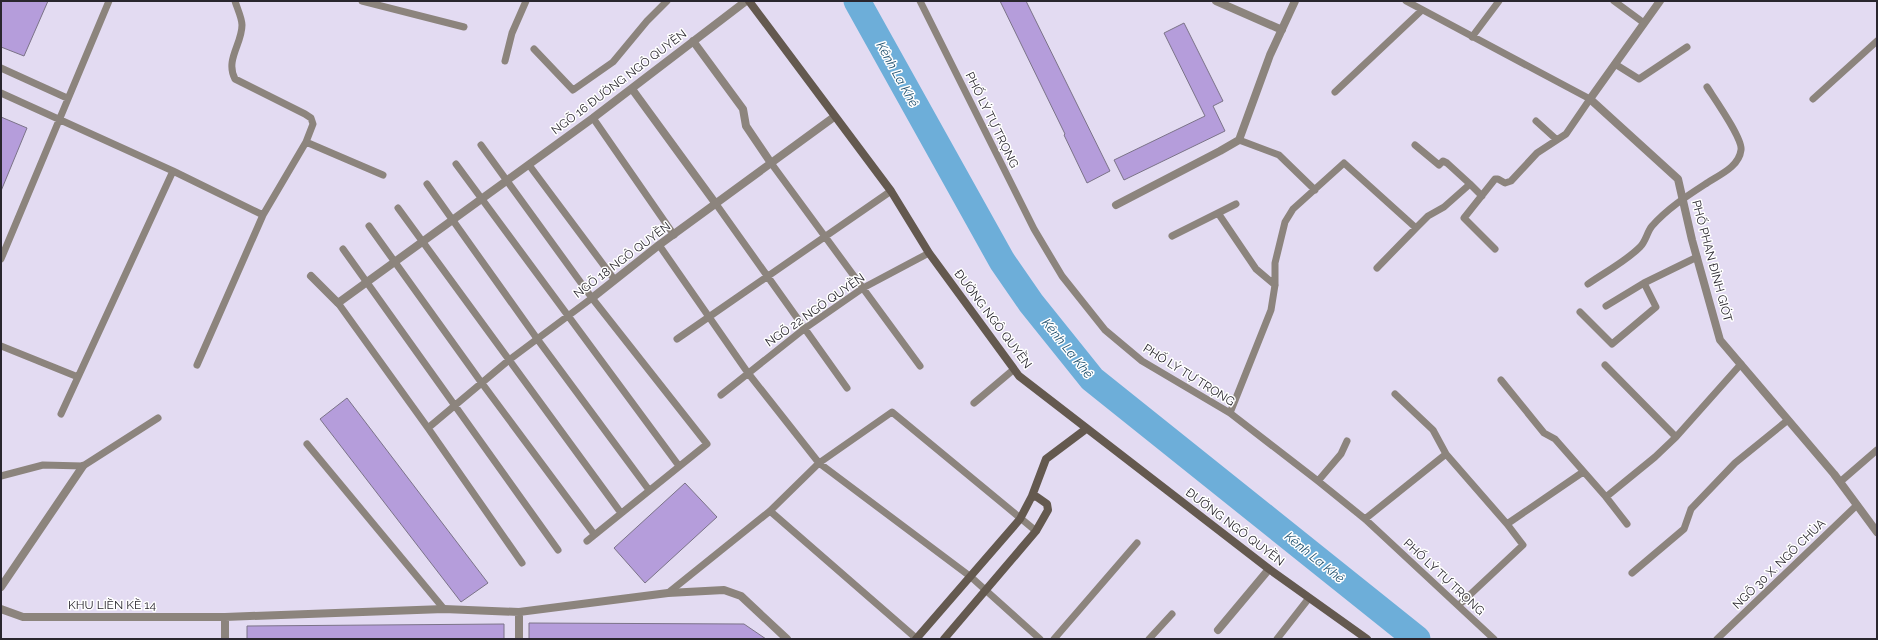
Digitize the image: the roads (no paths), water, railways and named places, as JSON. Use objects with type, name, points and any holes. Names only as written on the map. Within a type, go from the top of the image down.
[{"type":"street","name":"NGÕ 16 ĐƯỜNG NGÔ QUYỀN","points":[[338,303],[593,118],[748,1]]},
{"type":"street","name":"ĐƯỜNG NGÔ QUYỀN","points":[[748,1],[891,191],[929,253],[1013,370],[1086,429],[1269,569],[1367,639]]},
{"type":"street","points":[[1216,1],[1282,30]]},
{"type":"street","points":[[1116,205],[1239,140],[1270,55],[1295,1]]},
{"type":"street","points":[[1590,99],[1660,1]]},
{"type":"street","points":[[694,41],[743,109],[746,126],[771,163]]},
{"type":"street","points":[[632,89],[716,204]]},
{"type":"street","name":"PHỐ PHAN ĐÌNH GIÓT","points":[[1590,99],[1678,179],[1720,340],[1840,482],[1877,532]]},
{"type":"street","name":"NGÕ 18 NGÔ QUYỀN","points":[[592,298],[659,245],[834,116]]},
{"type":"street","points":[[311,276],[338,303]]},
{"type":"street","points":[[917,639],[1020,519],[1032,496],[1046,459],[1086,429]]},
{"type":"street","points":[[1,588],[83,466]]},
{"type":"street","points":[[944,639],[1036,531],[1048,510],[1047,504],[1037,497],[1032,496]]},
{"type":"street","points":[[1218,630],[1269,569]]},
{"type":"street","name":"KHU LIỀN KỀ 14","points":[[1,609],[23,617],[225,617],[444,609],[519,612],[668,593],[724,590],[741,596],[787,639]]},
{"type":"street","points":[[519,612],[519,639]]},
{"type":"street","points":[[225,617],[225,639]]},
{"type":"lane","points":[[1,259],[58,119],[109,1]]},
{"type":"lane","points":[[197,365],[263,215],[306,142],[313,124],[311,118],[235,79],[231,72],[231,63],[242,25],[235,1]]},
{"type":"lane","points":[[362,1],[464,27]]},
{"type":"lane","points":[[505,61],[512,33],[526,1]]},
{"type":"lane","points":[[534,49],[573,90],[613,62],[647,21],[668,1]]},
{"type":"lane","name":"PHỐ LÝ TỰ TRỌNG","points":[[920,1],[1034,229],[1062,276],[1105,330],[1142,361],[1230,413],[1318,482],[1365,520],[1459,605],[1494,639]]},
{"type":"lane","points":[[1406,1],[1590,99],[1566,134],[1537,153],[1511,181],[1505,182],[1495,179],[1464,218],[1495,249]]},
{"type":"lane","points":[[1472,37],[1499,1]]},
{"type":"lane","points":[[1614,1],[1644,23]]},
{"type":"lane","points":[[1335,92],[1422,10]]},
{"type":"lane","points":[[1813,99],[1877,40]]},
{"type":"lane","points":[[1615,64],[1639,79],[1687,47]]},
{"type":"lane","points":[[1,68],[67,98]]},
{"type":"lane","points":[[1588,284],[1625,259],[1640,246],[1645,240],[1649,230],[1662,215],[1682,198],[1728,170],[1734,164],[1742,150],[1739,139],[1707,87]]},
{"type":"lane","points":[[1,93],[173,171],[263,215]]},
{"type":"lane","points":[[593,118],[674,235]]},
{"type":"lane","points":[[1536,122],[1557,140]]},
{"type":"lane","points":[[1239,140],[1279,155],[1315,190]]},
{"type":"lane","points":[[306,142],[383,175]]},
{"type":"lane","points":[[481,145],[592,298],[707,444],[587,541]]},
{"type":"lane","points":[[1415,145],[1439,165],[1443,161],[1447,163],[1482,196]]},
{"type":"lane","points":[[771,163],[920,366]]},
{"type":"lane","points":[[1230,413],[1271,310],[1275,285],[1276,263],[1285,222],[1293,209],[1344,163],[1416,228]]},
{"type":"lane","points":[[456,164],[679,466]]},
{"type":"lane","points":[[529,165],[614,280]]},
{"type":"lane","points":[[61,414],[173,171]]},
{"type":"lane","points":[[427,184],[538,340],[649,490]]},
{"type":"lane","points":[[1377,268],[1428,216],[1444,207],[1470,184]]},
{"type":"lane","points":[[677,339],[891,191]]},
{"type":"lane","points":[[716,204],[847,388]]},
{"type":"lane","points":[[1172,236],[1236,204]]},
{"type":"lane","points":[[398,208],[423,240],[621,513]]},
{"type":"lane","points":[[1218,213],[1256,269],[1275,285]]},
{"type":"lane","points":[[369,226],[481,382],[594,534]]},
{"type":"lane","points":[[659,245],[748,374],[818,463],[971,577],[1040,639]]},
{"type":"lane","points":[[343,249],[558,550]]},
{"type":"lane","name":"NGÕ 22 NGÔ QUYỀN","points":[[721,395],[804,329],[863,288],[929,253]]},
{"type":"lane","points":[[1606,306],[1644,282],[1698,257]]},
{"type":"lane","points":[[1580,312],[1612,344],[1656,307],[1644,282]]},
{"type":"lane","name":"NGÕ 18 NGÔ QUYỀN","points":[[428,428],[481,382],[592,298]]},
{"type":"lane","points":[[338,303],[428,428],[522,563]]},
{"type":"lane","points":[[1,346],[78,377]]},
{"type":"lane","points":[[1606,497],[1655,457],[1676,437],[1741,364]]},
{"type":"lane","points":[[1605,366],[1676,437]]},
{"type":"lane","points":[[974,403],[1013,370]]},
{"type":"lane","points":[[1501,380],[1544,433],[1555,439],[1606,497],[1627,524]]},
{"type":"lane","points":[[1395,394],[1433,430],[1446,454],[1507,524],[1523,545],[1459,605]]},
{"type":"lane","points":[[668,593],[770,512],[818,463],[892,412],[1036,531]]},
{"type":"lane","points":[[1,476],[43,465],[83,466],[158,418]]},
{"type":"lane","points":[[1632,573],[1684,529],[1691,509],[1735,463],[1788,420]]},
{"type":"lane","points":[[1318,482],[1341,454],[1347,441]]},
{"type":"lane","points":[[307,444],[444,609]]},
{"type":"lane","points":[[1840,482],[1877,450]]},
{"type":"lane","points":[[1365,520],[1446,454]]},
{"type":"lane","points":[[1507,524],[1583,472]]},
{"type":"lane","name":"NGÕ 30 X. NGÕ CHÙA","points":[[1717,639],[1857,504]]},
{"type":"lane","points":[[770,512],[917,639]]},
{"type":"lane","points":[[1054,639],[1137,543]]},
{"type":"lane","points":[[1277,639],[1310,598]]},
{"type":"lane","points":[[1149,639],[1172,614]]},
{"type":"waterway","name":"Kênh La Khê","points":[[857,1],[1002,261],[1031,303],[1092,379],[1417,639]]}]
